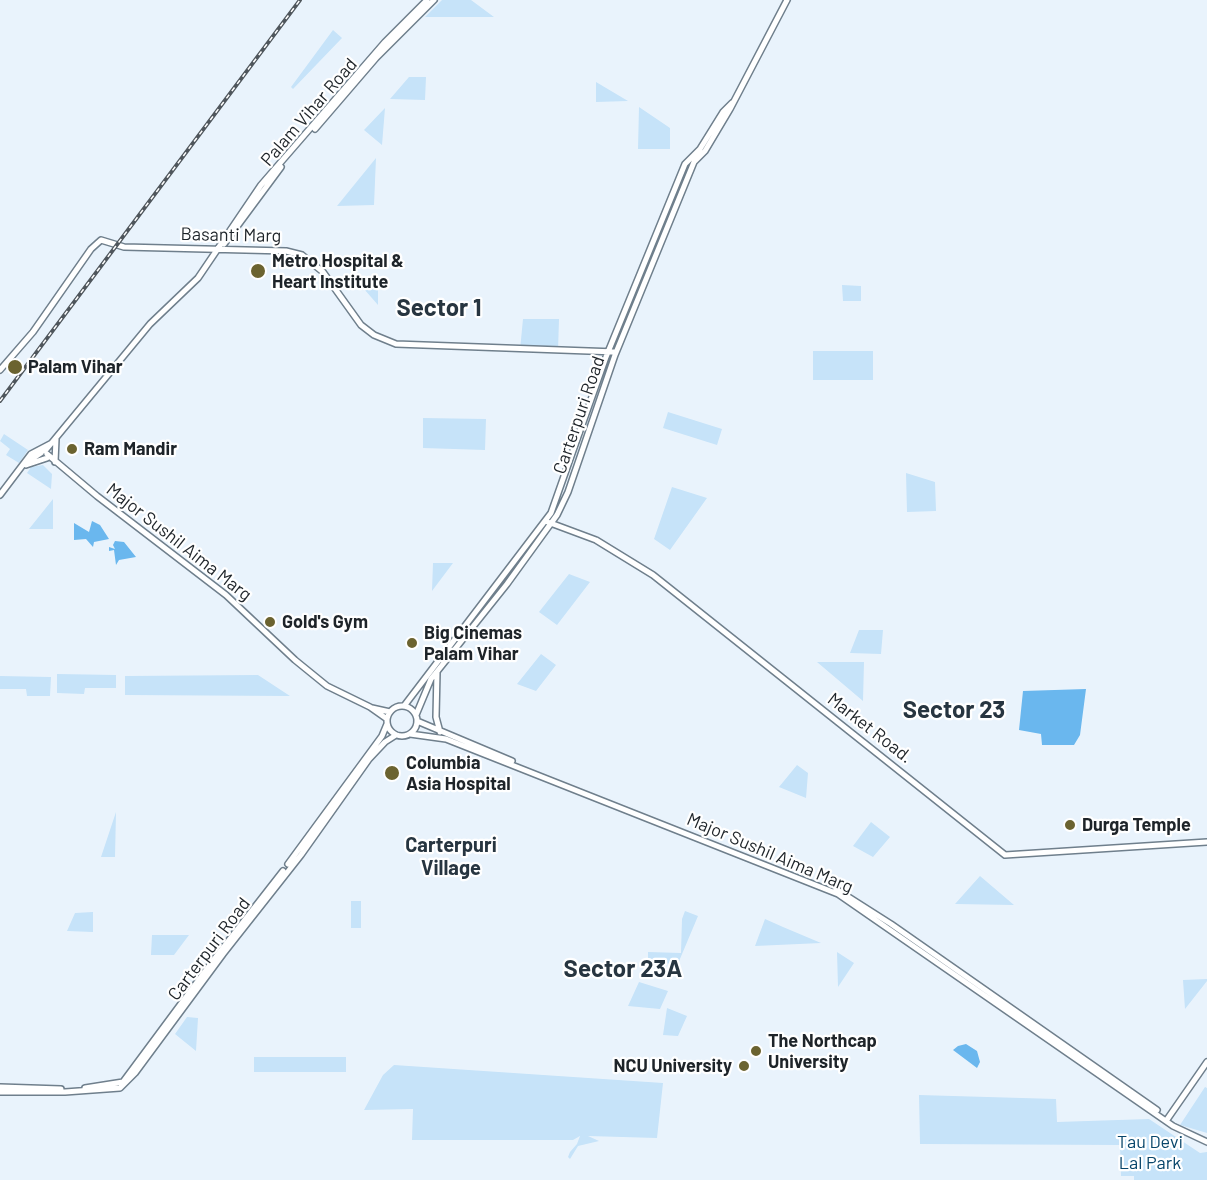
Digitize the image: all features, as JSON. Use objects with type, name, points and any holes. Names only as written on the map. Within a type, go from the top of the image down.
[{"type":"street","name":"Palam Vihar Road","points":[[45,454],[150,324],[191,286],[261,185],[385,42],[427,0]]},
{"type":"street","name":"Palam Vihar Road","points":[[216,251],[284,164],[376,58],[434,0]]},
{"type":"street","name":"Carterpuri Road","points":[[416,718],[420,700],[437,671],[507,584],[568,492],[616,352],[694,162],[708,147],[763,51],[787,0]]},
{"type":"street","name":"Carterpuri Road","points":[[404,706],[548,522],[562,489],[609,350],[685,164],[700,149],[723,112],[732,103]]},
{"type":"street","name":"Basanti Marg","points":[[0,370],[33,332],[91,249],[101,240],[129,247],[286,251],[302,255],[323,272],[366,330],[396,344],[616,352]]},
{"type":"street","points":[[0,495],[35,450],[55,441],[55,462]]},
{"type":"street","points":[[21,467],[45,454]]},
{"type":"street","name":"Major Sushil Aima Marg","points":[[45,454],[226,595],[295,660],[330,688],[370,707],[390,712]]},
{"type":"street","name":"Market Road.","points":[[548,522],[596,540],[653,575],[1005,855],[1207,842]]},
{"type":"street","points":[[437,671],[436,717],[441,732]]},
{"type":"street","points":[[398,706],[404,706],[416,718],[410,734],[396,735],[387,722],[390,712],[398,706]]},
{"type":"street","name":"Major Sushil Aima Marg","points":[[370,707],[387,722]]},
{"type":"street","name":"Major Sushil Aima Marg","points":[[416,718],[441,732],[846,894],[1187,1134],[1207,1140]]},
{"type":"street","name":"Carterpuri Road","points":[[0,1087],[72,1090],[123,1082],[215,958],[298,853],[382,736],[387,722]]},
{"type":"street","name":"Major Sushil Aima Marg","points":[[410,734],[446,739],[838,894],[1167,1120]]},
{"type":"street","name":"Carterpuri Road","points":[[0,1092],[65,1092],[120,1088],[135,1073],[223,954],[301,855],[369,759],[385,742],[396,735]]},
{"type":"street","points":[[1167,1120],[1207,1062]]},
{"type":"green space","points":[[442,0],[471,0],[494,17],[425,17]]},
{"type":"green space","points":[[333,30],[342,38],[293,89],[291,87]]},
{"type":"green space","points":[[409,77],[426,77],[425,100],[390,99]]},
{"type":"green space","points":[[596,82],[628,101],[596,102]]},
{"type":"green space","points":[[639,107],[670,128],[670,149],[638,149]]},
{"type":"green space","points":[[385,108],[382,145],[364,130]]},
{"type":"green space","points":[[376,158],[374,205],[337,206]]},
{"type":"green space","points":[[357,276],[378,276],[378,305],[364,289]]},
{"type":"green space","points":[[842,285],[861,286],[861,301],[843,301]]},
{"type":"green space","points":[[523,319],[559,319],[558,351],[520,350]]},
{"type":"green space","points":[[813,351],[873,351],[873,380],[813,380]]},
{"type":"green space","points":[[668,412],[722,429],[717,445],[663,428]]},
{"type":"green space","points":[[423,418],[486,419],[485,450],[423,448]]},
{"type":"green space","points":[[4,434],[28,450],[19,463],[6,455],[10,449],[0,441]]},
{"type":"green space","points":[[43,465],[52,474],[51,489],[27,473],[31,467]]},
{"type":"green space","points":[[906,473],[935,482],[936,511],[907,512]]},
{"type":"green space","points":[[672,487],[707,498],[670,550],[654,539]]},
{"type":"green space","points":[[53,499],[53,529],[29,529]]},
{"type":"green space","points":[[433,563],[453,563],[432,591]]},
{"type":"green space","points":[[569,574],[590,582],[557,625],[539,612]]},
{"type":"green space","points":[[859,630],[883,630],[881,654],[850,653]]},
{"type":"green space","points":[[541,654],[556,665],[536,691],[517,684]]},
{"type":"green space","points":[[817,662],[864,662],[863,701]]},
{"type":"green space","points":[[57,674],[116,675],[116,688],[85,688],[84,694],[57,693]]},
{"type":"green space","points":[[258,675],[290,696],[125,695],[125,676]]},
{"type":"green space","points":[[0,676],[51,677],[50,696],[27,696],[26,689],[0,689]]},
{"type":"green space","points":[[797,765],[808,773],[806,798],[779,787]]},
{"type":"green space","points":[[116,812],[115,857],[101,857]]},
{"type":"green space","points":[[871,822],[890,837],[873,857],[853,846]]},
{"type":"green space","points":[[980,876],[1014,905],[955,904]]},
{"type":"green space","points":[[351,901],[361,901],[361,928],[351,928]]},
{"type":"green space","points":[[685,911],[698,916],[677,966],[648,958],[648,952],[681,953],[682,919]]},
{"type":"green space","points":[[93,912],[93,932],[67,931],[75,913]]},
{"type":"green space","points":[[765,919],[783,927],[821,943],[755,946]]},
{"type":"green space","points":[[152,935],[189,935],[174,955],[151,955]]},
{"type":"green space","points":[[837,952],[854,963],[838,987]]},
{"type":"green space","points":[[1207,979],[1207,981],[1185,1009],[1183,980]]},
{"type":"green space","points":[[639,982],[668,991],[660,1009],[628,1006]]},
{"type":"green space","points":[[667,1008],[687,1016],[678,1036],[663,1035]]},
{"type":"green space","points":[[187,1017],[198,1018],[196,1051],[175,1034]]},
{"type":"green space","points":[[254,1057],[346,1057],[346,1072],[254,1072]]},
{"type":"green space","points":[[394,1065],[663,1083],[657,1138],[588,1136],[599,1141],[578,1146],[570,1159],[568,1157],[570,1152],[580,1136],[573,1140],[412,1140],[413,1109],[364,1110],[383,1075]]},
{"type":"green space","points":[[1205,1087],[1207,1088],[1207,1133],[1180,1125]]},
{"type":"green space","name":"Tau Devi Lal Park","points":[[919,1095],[1056,1099],[1057,1122],[1149,1119],[1200,1153],[1207,1152],[1207,1180],[1134,1180],[1134,1176],[1121,1176],[1120,1145],[920,1144]]},
{"type":"water","points":[[92,521],[100,525],[109,539],[94,542],[93,547],[86,539],[74,540],[74,523],[89,532]]},
{"type":"water","points":[[115,541],[124,542],[136,557],[119,560],[116,565],[114,550],[109,551],[109,547],[115,549],[113,545]]},
{"type":"water","points":[[1086,689],[1080,735],[1074,745],[1042,745],[1041,734],[1019,730],[1023,691]]},
{"type":"water","points":[[966,1044],[977,1051],[980,1062],[977,1068],[953,1050]]},
{"type":"railway","points":[[0,401],[300,0]]},
{"type":"place","name":"Metro Hospital & Heart Institute","points":[[258,271]]},
{"type":"place","name":"Palam Vihar","points":[[15,367]]},
{"type":"place","name":"Ram Mandir","points":[[72,449]]},
{"type":"place","name":"Gold's Gym","points":[[270,622]]},
{"type":"place","name":"Big Cinemas Palam Vihar","points":[[412,643]]},
{"type":"place","name":"Columbia Asia Hospital","points":[[392,773]]},
{"type":"place","name":"Durga Temple","points":[[1070,825]]},
{"type":"place","name":"The Northcap University","points":[[756,1051]]},
{"type":"place","name":"NCU University","points":[[744,1066]]},
{"type":"district","name":"Sector 1","points":[[439,308]]},
{"type":"district","name":"Sector 23","points":[[954,710]]},
{"type":"district","name":"Carterpuri Village","points":[[451,856]]},
{"type":"district","name":"Sector 23A","points":[[623,969]]}]
